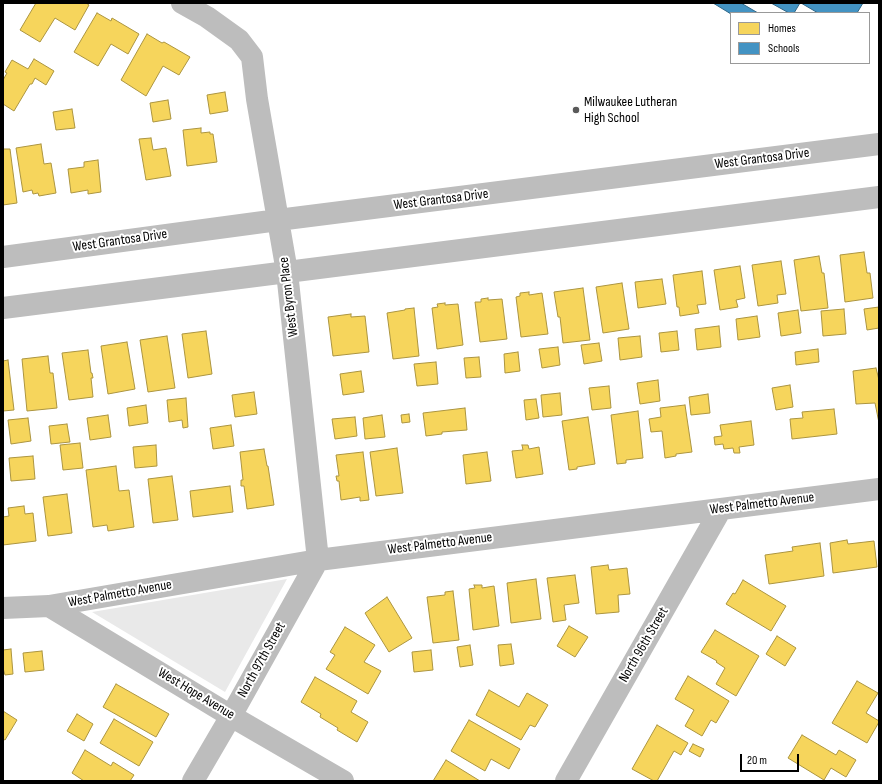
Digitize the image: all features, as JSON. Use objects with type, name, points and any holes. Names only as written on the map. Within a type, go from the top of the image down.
[{"type":"street","name":"West Byron Place","points":[[182,3],[207,17],[239,40],[252,57],[257,99],[287,272],[318,560]]},
{"type":"street","name":"West Grantosa Drive","points":[[3,257],[278,220],[879,144]]},
{"type":"street","points":[[3,308],[879,197]]},
{"type":"street","name":"West Palmetto Avenue","points":[[3,608],[49,606],[318,560],[879,488]]},
{"type":"street","name":"North 96th Street","points":[[566,781],[722,509]]},
{"type":"street","name":"North 97th Street","points":[[192,781],[231,716],[318,560]]},
{"type":"street","name":"West Hope Avenue","points":[[49,606],[231,716],[343,781]]},
{"type":"shaded area","points":[[287,579],[225,692],[92,612]]},
{"type":"building: Homes","points":[[36,3],[86,3],[89,5],[75,30],[55,18],[40,42],[20,30]]},
{"type":"building: Homes","points":[[97,13],[111,21],[112,18],[139,34],[128,54],[111,44],[98,66],[74,52]]},
{"type":"building: Homes","points":[[147,34],[190,57],[179,75],[163,66],[146,96],[121,80]]},
{"type":"building: Homes","points":[[34,59],[54,71],[46,85],[35,78],[14,111],[3,104],[3,80],[7,73],[5,72],[12,60],[28,69]]},
{"type":"building: Homes","points":[[225,92],[228,111],[210,114],[207,95]]},
{"type":"building: Homes","points":[[168,100],[171,119],[153,122],[150,103]]},
{"type":"building: Homes","points":[[72,109],[75,128],[56,130],[53,112]]},
{"type":"building: Homes","points":[[201,128],[201,133],[210,132],[210,134],[213,134],[217,162],[187,166],[183,130]]},
{"type":"building: Homes","points":[[151,138],[153,150],[166,148],[171,176],[146,180],[139,139]]},
{"type":"building: Homes","points":[[41,144],[44,164],[51,163],[56,193],[39,196],[38,193],[33,194],[32,190],[23,192],[16,148]]},
{"type":"building: Homes","points":[[3,149],[10,149],[17,203],[3,205]]},
{"type":"building: Homes","points":[[98,160],[101,192],[88,194],[88,190],[71,193],[68,169],[84,167],[84,162]]},
{"type":"building: Homes","points":[[864,252],[867,273],[870,273],[873,298],[845,302],[840,255]]},
{"type":"building: Homes","points":[[819,256],[822,273],[824,273],[828,308],[801,311],[794,260]]},
{"type":"building: Homes","points":[[781,261],[786,294],[777,295],[778,303],[758,306],[752,265]]},
{"type":"building: Homes","points":[[740,266],[745,298],[736,300],[738,307],[720,310],[714,270]]},
{"type":"building: Homes","points":[[702,271],[706,304],[697,305],[699,313],[680,316],[679,307],[677,307],[673,275]]},
{"type":"building: Homes","points":[[662,279],[666,304],[638,308],[635,282]]},
{"type":"building: Homes","points":[[622,283],[629,329],[603,333],[596,287]]},
{"type":"building: Homes","points":[[583,288],[590,340],[563,343],[560,317],[558,317],[554,292]]},
{"type":"building: Homes","points":[[529,292],[529,295],[542,293],[548,334],[521,337],[516,297],[520,296],[520,293]]},
{"type":"building: Homes","points":[[488,298],[488,300],[502,299],[507,339],[480,342],[475,302],[481,302],[481,299]]},
{"type":"building: Homes","points":[[445,303],[445,305],[458,304],[463,345],[437,349],[432,308],[438,307],[437,304]]},
{"type":"building: Homes","points":[[879,307],[879,328],[867,330],[864,309]]},
{"type":"building: Homes","points":[[414,308],[419,356],[393,359],[387,313]]},
{"type":"building: Homes","points":[[844,309],[846,334],[823,336],[821,311]]},
{"type":"building: Homes","points":[[798,310],[801,333],[781,336],[778,313]]},
{"type":"building: Homes","points":[[351,314],[351,317],[365,316],[369,352],[333,356],[328,317]]},
{"type":"building: Homes","points":[[757,316],[760,337],[738,340],[736,319]]},
{"type":"building: Homes","points":[[719,326],[721,347],[697,350],[695,329]]},
{"type":"building: Homes","points":[[206,331],[212,374],[188,378],[182,334]]},
{"type":"building: Homes","points":[[677,331],[679,350],[661,352],[659,333]]},
{"type":"building: Homes","points":[[167,336],[175,388],[148,392],[140,340]]},
{"type":"building: Homes","points":[[640,336],[642,357],[620,360],[618,338]]},
{"type":"building: Homes","points":[[127,342],[135,389],[108,394],[101,346]]},
{"type":"building: Homes","points":[[599,343],[602,361],[584,364],[581,345]]},
{"type":"building: Homes","points":[[558,347],[560,365],[542,368],[539,349]]},
{"type":"building: Homes","points":[[818,349],[819,362],[796,365],[795,352]]},
{"type":"building: Homes","points":[[88,350],[93,378],[91,378],[93,397],[69,400],[62,353]]},
{"type":"building: Homes","points":[[518,352],[520,371],[505,373],[504,354]]},
{"type":"building: Homes","points":[[48,356],[50,373],[53,373],[57,408],[27,411],[22,359]]},
{"type":"building: Homes","points":[[479,357],[481,377],[466,378],[464,358]]},
{"type":"building: Homes","points":[[8,360],[14,410],[3,411],[3,361]]},
{"type":"building: Homes","points":[[436,362],[438,384],[417,386],[414,364]]},
{"type":"building: Homes","points":[[876,368],[879,380],[879,423],[875,403],[856,404],[853,371]]},
{"type":"building: Homes","points":[[361,371],[364,392],[343,395],[340,374]]},
{"type":"building: Homes","points":[[658,380],[660,401],[640,404],[637,383]]},
{"type":"building: Homes","points":[[790,385],[793,407],[776,410],[772,388]]},
{"type":"building: Homes","points":[[609,386],[611,408],[592,410],[589,388]]},
{"type":"building: Homes","points":[[254,392],[257,414],[235,417],[232,395]]},
{"type":"building: Homes","points":[[560,393],[562,415],[543,417],[541,395]]},
{"type":"building: Homes","points":[[708,394],[710,413],[691,415],[689,397]]},
{"type":"building: Homes","points":[[186,398],[188,427],[183,428],[182,420],[169,422],[167,400]]},
{"type":"building: Homes","points":[[536,399],[539,418],[526,420],[524,400]]},
{"type":"building: Homes","points":[[146,405],[148,423],[129,426],[127,408]]},
{"type":"building: Homes","points":[[685,405],[692,452],[676,454],[676,456],[665,458],[662,431],[651,432],[649,419],[661,417],[660,408]]},
{"type":"building: Homes","points":[[465,408],[467,430],[442,432],[442,434],[426,436],[423,413]]},
{"type":"building: Homes","points":[[834,409],[837,434],[792,439],[790,419],[803,418],[802,412]]},
{"type":"building: Homes","points":[[638,411],[643,458],[626,460],[626,463],[617,464],[611,415]]},
{"type":"building: Homes","points":[[409,414],[410,422],[402,423],[401,415]]},
{"type":"building: Homes","points":[[108,415],[111,437],[90,440],[87,418]]},
{"type":"building: Homes","points":[[382,415],[385,437],[365,439],[363,418]]},
{"type":"building: Homes","points":[[355,417],[357,436],[335,439],[332,419]]},
{"type":"building: Homes","points":[[588,417],[595,464],[569,470],[562,421]]},
{"type":"building: Homes","points":[[28,418],[31,441],[11,444],[8,420]]},
{"type":"building: Homes","points":[[751,421],[754,445],[739,447],[740,453],[734,453],[733,448],[724,449],[723,444],[715,445],[714,437],[722,436],[720,425]]},
{"type":"building: Homes","points":[[67,424],[70,442],[51,444],[49,426]]},
{"type":"building: Homes","points":[[231,425],[234,446],[213,449],[210,428]]},
{"type":"building: Homes","points":[[80,443],[83,468],[63,470],[60,445]]},
{"type":"building: Homes","points":[[156,445],[157,466],[135,468],[133,447]]},
{"type":"building: Homes","points":[[522,445],[528,445],[529,449],[539,447],[543,474],[516,478],[512,451],[523,450]]},
{"type":"building: Homes","points":[[397,448],[403,493],[376,496],[370,452]]},
{"type":"building: Homes","points":[[264,449],[274,505],[247,509],[244,486],[241,486],[241,480],[243,480],[240,452]]},
{"type":"building: Homes","points":[[363,452],[369,500],[360,501],[360,497],[341,500],[339,481],[337,481],[336,476],[339,476],[336,455]]},
{"type":"building: Homes","points":[[487,452],[491,481],[466,484],[463,455]]},
{"type":"building: Homes","points":[[33,456],[35,479],[11,481],[9,458]]},
{"type":"building: Homes","points":[[116,466],[119,491],[129,490],[134,527],[108,531],[107,525],[93,527],[86,470]]},
{"type":"building: Homes","points":[[172,476],[178,520],[153,523],[148,479]]},
{"type":"building: Homes","points":[[230,486],[233,512],[193,517],[190,491]]},
{"type":"building: Homes","points":[[67,494],[72,533],[48,536],[43,497]]},
{"type":"building: Homes","points":[[24,506],[25,514],[33,513],[36,541],[3,545],[3,517],[9,516],[8,508]]},
{"type":"building: Homes","points":[[847,540],[848,544],[874,541],[877,567],[833,573],[830,543]]},
{"type":"building: Homes","points":[[820,543],[824,576],[769,584],[765,555],[793,551],[792,547]]},
{"type":"building: Homes","points":[[608,565],[609,570],[627,568],[630,594],[618,595],[619,612],[596,614],[591,567]]},
{"type":"building: Homes","points":[[575,575],[579,603],[564,605],[566,620],[553,622],[547,578]]},
{"type":"building: Homes","points":[[536,579],[541,619],[511,623],[507,583]]},
{"type":"building: Homes","points":[[743,580],[786,606],[771,631],[726,604],[733,593],[735,594]]},
{"type":"building: Homes","points":[[474,585],[482,585],[482,588],[494,586],[499,626],[473,630],[469,589],[475,588]]},
{"type":"building: Homes","points":[[453,591],[459,640],[433,643],[427,597],[445,595],[445,592]]},
{"type":"building: Homes","points":[[387,597],[412,638],[389,652],[365,613]]},
{"type":"building: Homes","points":[[569,626],[588,637],[575,657],[557,646]]},
{"type":"building: Homes","points":[[345,627],[375,645],[364,662],[381,671],[368,694],[326,669],[335,655],[330,652]]},
{"type":"building: Homes","points":[[715,630],[759,656],[736,696],[716,684],[725,668],[716,662],[717,661],[701,652]]},
{"type":"building: Homes","points":[[777,636],[796,648],[785,666],[766,654]]},
{"type":"building: Homes","points":[[511,644],[514,664],[500,666],[498,645]]},
{"type":"building: Homes","points":[[470,645],[473,665],[460,667],[457,647]]},
{"type":"building: Homes","points":[[11,649],[13,674],[5,675],[3,668],[3,650]]},
{"type":"building: Homes","points":[[431,650],[433,670],[414,672],[412,652]]},
{"type":"building: Homes","points":[[42,651],[44,670],[25,672],[23,653]]},
{"type":"building: Homes","points":[[688,676],[729,701],[716,723],[711,720],[702,736],[685,726],[694,710],[675,699]]},
{"type":"building: Homes","points":[[315,677],[357,701],[351,712],[368,722],[357,742],[337,730],[338,728],[320,717],[321,714],[301,702]]},
{"type":"building: Homes","points":[[857,681],[878,693],[866,713],[879,721],[867,743],[832,723]]},
{"type":"building: Homes","points":[[116,684],[169,714],[156,737],[103,707]]},
{"type":"building: Homes","points":[[489,690],[519,707],[527,693],[548,705],[535,727],[530,725],[521,740],[476,715]]},
{"type":"building: Homes","points":[[3,711],[17,720],[5,740],[3,739]]},
{"type":"building: Homes","points":[[77,714],[93,724],[84,741],[67,731]]},
{"type":"building: Homes","points":[[114,719],[153,742],[139,766],[100,743]]},
{"type":"building: Homes","points":[[469,720],[520,749],[509,769],[491,759],[485,771],[451,751]]},
{"type":"building: Homes","points":[[657,725],[688,743],[681,755],[674,751],[657,781],[654,781],[632,769]]},
{"type":"building: Homes","points":[[802,735],[836,755],[839,750],[856,760],[846,777],[831,768],[824,780],[788,758]]},
{"type":"building: Homes","points":[[693,744],[704,749],[700,757],[689,751]]},
{"type":"building: Homes","points":[[85,750],[111,766],[113,762],[134,775],[130,781],[84,781],[72,773]]},
{"type":"building: Homes","points":[[446,760],[480,781],[433,781]]},
{"type":"building: Schools","points":[[713,3],[741,3],[756,12],[730,12],[730,13]]},
{"type":"building: Schools","points":[[771,3],[800,3],[795,12],[787,12]]},
{"type":"building: Schools","points":[[801,3],[863,3],[858,12],[816,12]]},
{"type":"place","name":"Milwaukee Lutheran High School","points":[[576,110]]}]
